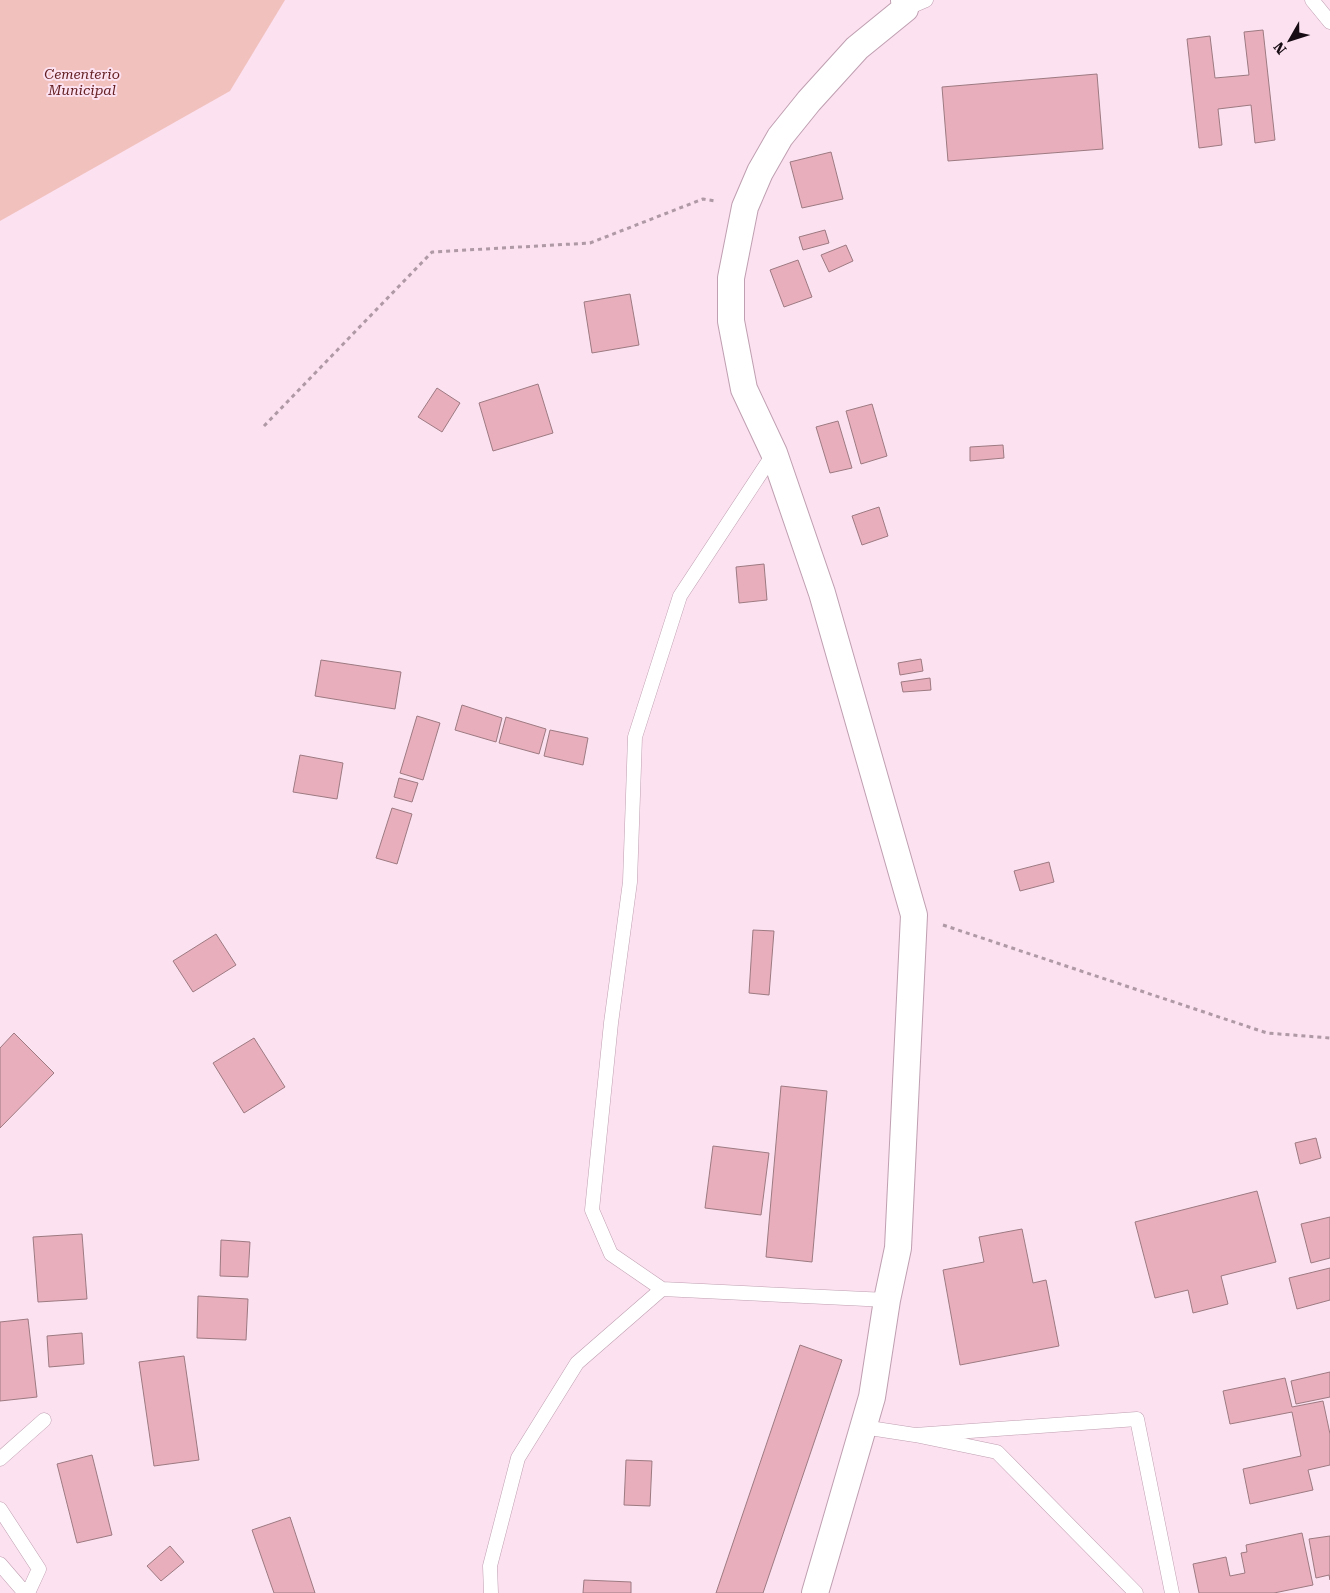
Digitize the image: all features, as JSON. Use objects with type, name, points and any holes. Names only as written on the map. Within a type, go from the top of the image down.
[{"type":"street","points":[[815,1593],[872,1397],[887,1300],[898,1248],[914,915],[822,593],[774,453],[744,389],[731,321],[731,278],[745,207],[760,172],[780,137],[809,101],[857,48],[912,3]]},
{"type":"lane","points":[[1312,0],[1330,22]]},
{"type":"lane","points":[[774,453],[680,596],[636,737],[630,882],[611,1023],[592,1210],[611,1254],[662,1289],[887,1300]]},
{"type":"lane","points":[[491,1593],[490,1566],[518,1458],[577,1363],[662,1289]]},
{"type":"lane","points":[[915,1435],[1137,1419],[1172,1593]]},
{"type":"lane","points":[[0,1459],[44,1420]]},
{"type":"lane","points":[[863,1427],[915,1435],[997,1452],[1136,1593]]},
{"type":"lane","points":[[0,1509],[39,1569],[27,1593],[0,1564]]},
{"type":"path","points":[[264,426],[432,252],[590,243],[703,199],[745,207]]},
{"type":"path","points":[[914,915],[1267,1033],[1330,1038]]},
{"type":"green space","name":"Cementerio Municipal","points":[[0,0],[285,0],[230,91],[0,221]]},
{"type":"building","points":[[1263,30],[1275,140],[1255,143],[1251,105],[1218,109],[1222,145],[1199,148],[1187,39],[1210,36],[1215,78],[1249,75],[1244,32]]},
{"type":"building","points":[[1097,74],[1103,149],[948,161],[942,87]]},
{"type":"building","points":[[831,152],[843,199],[802,208],[790,162]]},
{"type":"building","points":[[825,230],[829,243],[803,250],[799,237]]},
{"type":"building","points":[[846,245],[853,261],[829,272],[821,255]]},
{"type":"building","points":[[798,260],[812,297],[784,307],[770,270]]},
{"type":"building","points":[[630,294],[639,345],[592,353],[584,302]]},
{"type":"building","points":[[538,384],[553,433],[493,451],[479,403]]},
{"type":"building","points":[[437,388],[460,403],[442,432],[418,417]]},
{"type":"building","points":[[872,404],[887,456],[861,464],[846,411]]},
{"type":"building","points":[[838,421],[852,468],[830,473],[816,427]]},
{"type":"building","points":[[1003,445],[1004,458],[970,461],[970,447]]},
{"type":"building","points":[[879,507],[888,536],[862,545],[852,516]]},
{"type":"building","points":[[764,564],[767,600],[739,603],[736,567]]},
{"type":"building","points":[[921,659],[923,671],[900,675],[898,663]]},
{"type":"building","points":[[321,660],[401,672],[395,709],[315,696]]},
{"type":"building","points":[[930,678],[931,690],[903,692],[901,682]]},
{"type":"building","points":[[462,705],[502,718],[496,742],[455,730]]},
{"type":"building","points":[[417,716],[440,723],[423,780],[400,773]]},
{"type":"building","points":[[506,717],[546,729],[539,754],[499,743]]},
{"type":"building","points":[[550,730],[588,738],[583,765],[544,756]]},
{"type":"building","points":[[300,755],[343,763],[337,799],[293,792]]},
{"type":"building","points":[[399,778],[418,783],[412,802],[394,797]]},
{"type":"building","points":[[392,808],[412,814],[397,864],[376,858]]},
{"type":"building","points":[[1049,862],[1054,882],[1020,891],[1014,871]]},
{"type":"building","points":[[753,930],[774,931],[769,995],[749,993]]},
{"type":"building","points":[[216,934],[236,965],[193,992],[173,961]]},
{"type":"building","points":[[14,1033],[54,1073],[0,1128],[0,1048]]},
{"type":"building","points":[[254,1038],[285,1087],[244,1113],[213,1063]]},
{"type":"building","points":[[781,1086],[827,1091],[812,1262],[766,1257]]},
{"type":"building","points":[[1316,1138],[1321,1158],[1300,1164],[1295,1143]]},
{"type":"building","points":[[713,1146],[769,1153],[761,1215],[705,1208]]},
{"type":"building","points":[[1257,1191],[1276,1262],[1221,1276],[1228,1304],[1193,1313],[1188,1290],[1155,1298],[1135,1222]]},
{"type":"building","points":[[1330,1217],[1330,1258],[1311,1263],[1301,1224]]},
{"type":"building","points":[[1022,1229],[1033,1283],[1046,1280],[1059,1346],[960,1365],[943,1270],[984,1262],[979,1237]]},
{"type":"building","points":[[82,1234],[87,1299],[38,1302],[33,1237]]},
{"type":"building","points":[[221,1240],[250,1242],[248,1277],[220,1276]]},
{"type":"building","points":[[1330,1268],[1330,1300],[1297,1309],[1289,1278]]},
{"type":"building","points":[[198,1296],[248,1299],[246,1340],[197,1338]]},
{"type":"building","points":[[28,1319],[37,1397],[0,1401],[0,1322]]},
{"type":"building","points":[[82,1333],[84,1364],[49,1367],[47,1336]]},
{"type":"building","points":[[800,1345],[842,1360],[763,1593],[716,1593]]},
{"type":"building","points":[[184,1356],[199,1460],[154,1466],[139,1362]]},
{"type":"building","points":[[1330,1372],[1330,1397],[1296,1404],[1291,1381]]},
{"type":"building","points":[[1285,1378],[1292,1407],[1323,1401],[1330,1434],[1330,1465],[1308,1470],[1313,1490],[1250,1504],[1243,1469],[1301,1456],[1292,1412],[1230,1424],[1223,1391]]},
{"type":"building","points":[[92,1455],[112,1535],[77,1543],[57,1464]]},
{"type":"building","points":[[626,1460],[652,1461],[650,1506],[624,1505]]},
{"type":"building","points":[[290,1517],[315,1593],[274,1593],[252,1530]]},
{"type":"building","points":[[1302,1533],[1313,1585],[1274,1593],[1199,1593],[1193,1564],[1226,1557],[1230,1576],[1245,1573],[1241,1553],[1247,1552],[1246,1545]]},
{"type":"building","points":[[1330,1536],[1330,1580],[1329,1575],[1316,1578],[1309,1539]]},
{"type":"building","points":[[170,1546],[184,1562],[161,1581],[147,1566]]},
{"type":"building","points":[[584,1580],[631,1582],[631,1593],[583,1593]]}]
